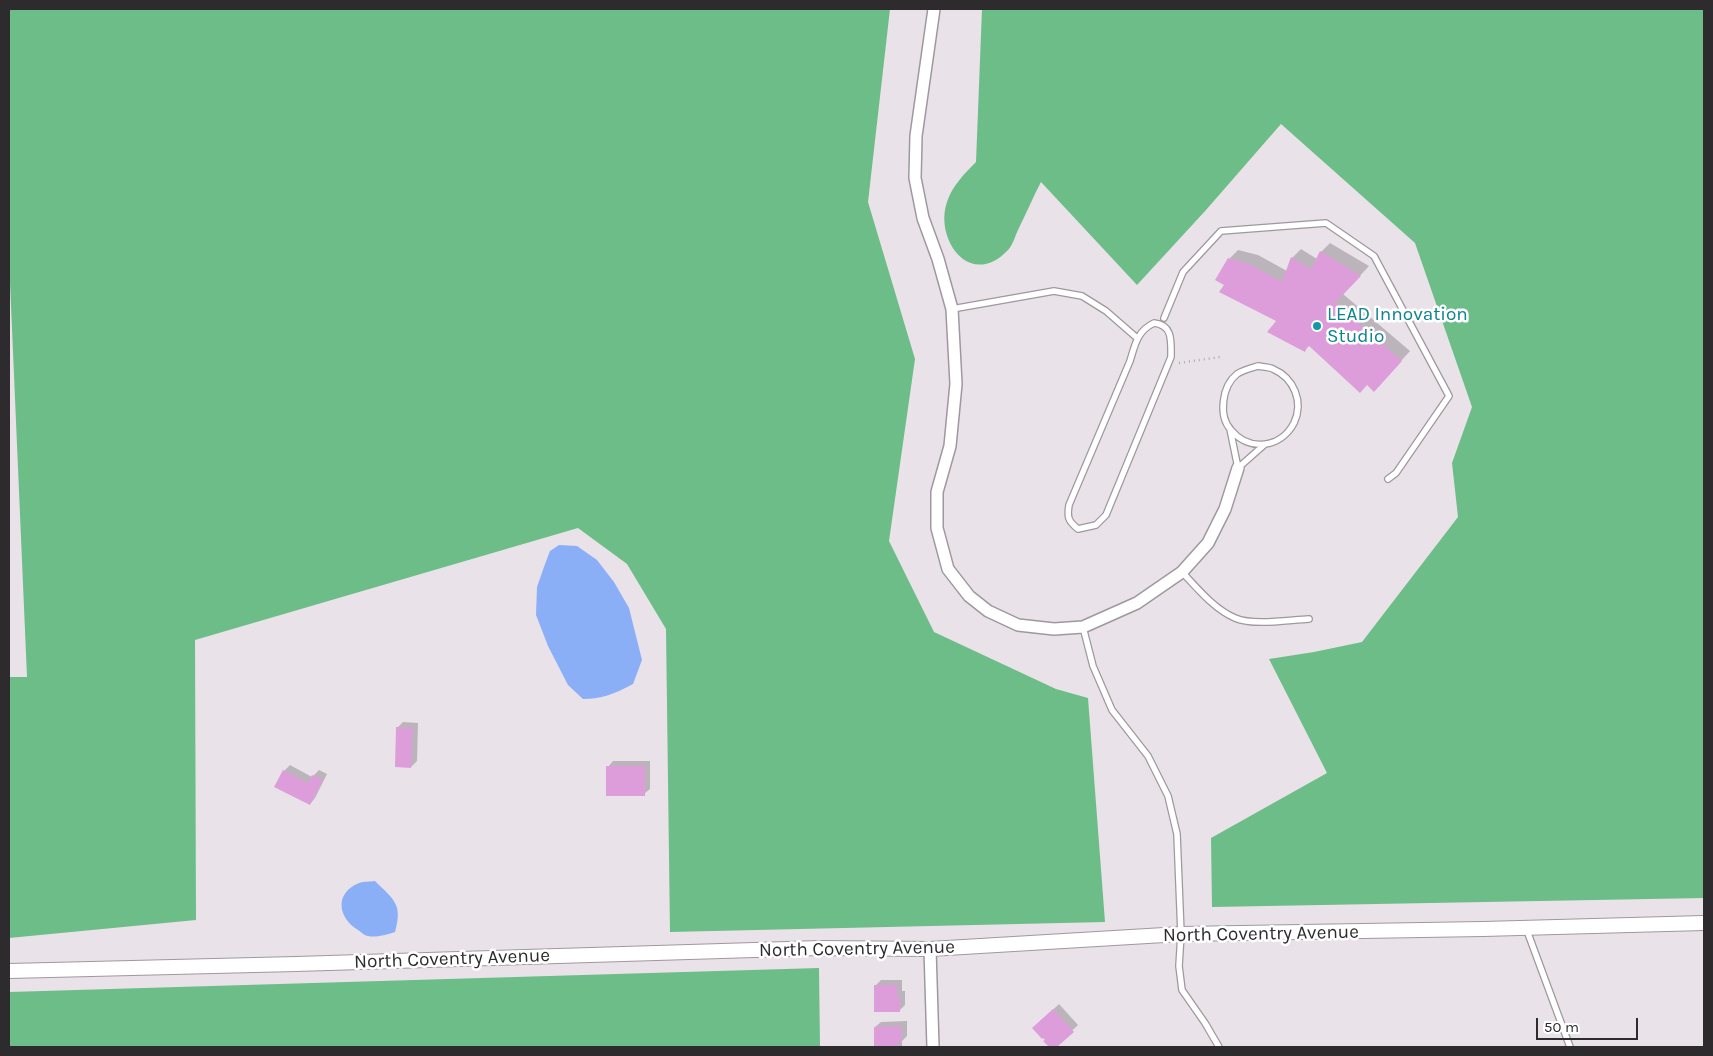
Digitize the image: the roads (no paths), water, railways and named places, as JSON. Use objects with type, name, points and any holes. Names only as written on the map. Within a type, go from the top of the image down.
[{"type":"street","points":[[934,9],[916,136],[915,178],[923,218],[938,259],[952,308],[956,384],[950,446],[937,492],[937,528],[948,569],[969,596],[988,611],[1018,625],[1054,628],[1082,627],[1137,603],[1182,572],[1208,543],[1225,509],[1238,468]]},
{"type":"street","name":"North Coventry Avenue","points":[[9,971],[820,948],[930,948],[1182,934],[1704,923]]},
{"type":"street","points":[[930,948],[933,1047]]},
{"type":"lane","points":[[1164,318],[1184,272],[1221,231],[1326,223],[1374,256],[1448,396],[1396,474],[1388,479]]},
{"type":"lane","points":[[952,308],[1054,291],[1082,296],[1106,311],[1137,338]]},
{"type":"lane","points":[[1154,323],[1162,324],[1168,329],[1171,342],[1171,357],[1106,515],[1096,525],[1078,529],[1070,523],[1067,517],[1069,505],[1130,361],[1137,338],[1146,327],[1154,323]]},
{"type":"lane","points":[[1230,429],[1252,444],[1264,445],[1276,442],[1286,434],[1298,414],[1298,396],[1290,383],[1273,369],[1258,366],[1236,375],[1227,387],[1223,401],[1224,416],[1230,429],[1238,468],[1264,445]]},
{"type":"lane","points":[[1182,572],[1216,606],[1234,618],[1263,622],[1309,619]]},
{"type":"lane","points":[[1082,627],[1093,666],[1112,710],[1148,756],[1168,796],[1177,834],[1182,934],[1179,966],[1182,990],[1219,1047]]},
{"type":"lane","points":[[1526,928],[1570,1047]]},
{"type":"water","points":[[559,545],[577,546],[597,560],[614,582],[629,608],[642,660],[633,684],[609,695],[583,699],[568,685],[548,646],[536,615],[537,587],[550,551]]},
{"type":"water","points":[[375,881],[395,903],[398,915],[397,923],[395,932],[382,936],[367,936],[351,925],[346,919],[343,912],[342,899],[351,887],[361,882]]},
{"type":"place","name":"LEAD Innovation Studio","points":[[1317,326]]}]
